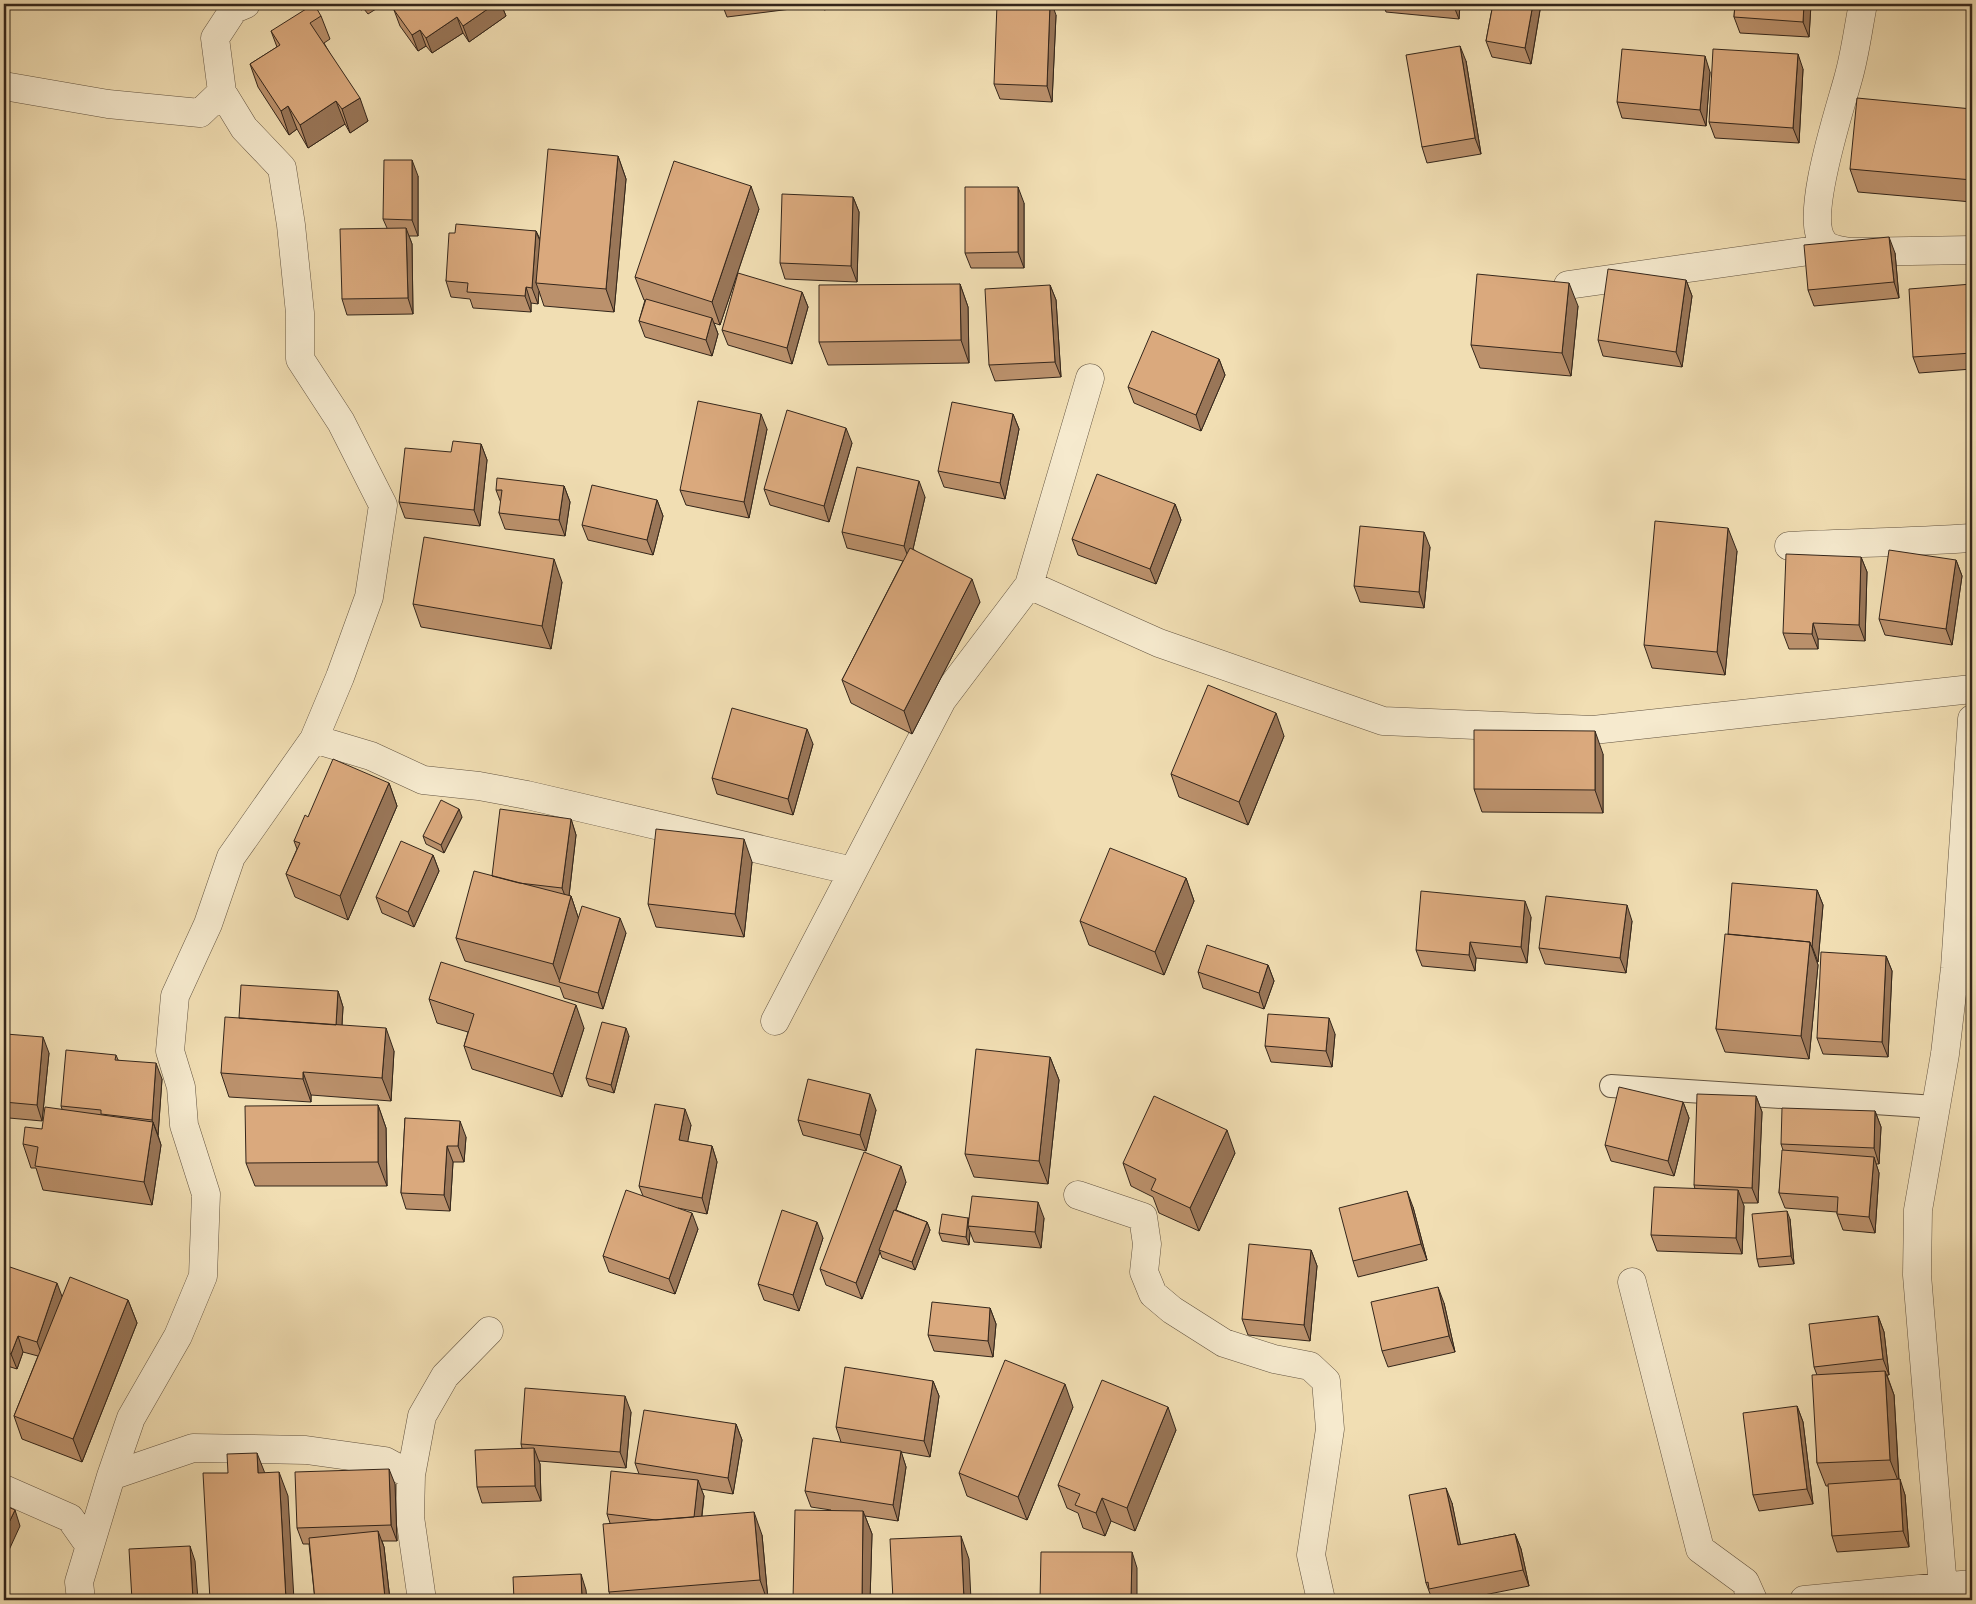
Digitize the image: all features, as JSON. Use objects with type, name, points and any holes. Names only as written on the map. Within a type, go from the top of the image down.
[{"type":"street","points":[[100,1600],[80,1591],[90,1545],[110,1476],[131,1418],[178,1336],[203,1276],[206,1194],[184,1125],[181,1087],[170,1051],[175,996],[208,924],[231,856],[314,739],[340,677],[369,597],[383,505],[340,422],[300,359],[299,303],[291,225],[282,168],[244,128],[222,92],[215,38],[234,9],[246,4]]},
{"type":"street","points":[[1831,248],[1824,243],[1820,235],[1817,216],[1830,140],[1849,78],[1863,4]]},
{"type":"street","points":[[4,86],[108,104],[200,113],[222,92]]},
{"type":"street","points":[[1568,285],[1831,248],[1849,252],[1972,250]]},
{"type":"street","points":[[775,1021],[942,700],[1028,586],[1090,378]]},
{"type":"street","points":[[1789,546],[1920,542],[1972,538]]},
{"type":"street","points":[[1028,586],[1159,643],[1383,721],[1593,730],[1972,689]]},
{"type":"street","points":[[1943,1587],[1917,1275],[1918,1210],[1945,1054],[1955,968],[1972,718]]},
{"type":"street","points":[[314,739],[371,756],[423,780],[480,786],[527,795],[854,871]]},
{"type":"street","points":[[1078,1195],[1143,1217],[1147,1244],[1144,1272],[1153,1294],[1172,1310],[1224,1343],[1274,1359],[1310,1366],[1326,1381],[1330,1429],[1311,1555],[1321,1600]]},
{"type":"street","points":[[1632,1282],[1700,1549],[1745,1582],[1752,1600]]},
{"type":"street","points":[[422,1600],[410,1517],[411,1475],[422,1416],[445,1376],[489,1331]]},
{"type":"street","points":[[110,1476],[193,1448],[306,1450],[385,1460],[411,1475]]},
{"type":"street","points":[[4,1489],[70,1518],[90,1545]]},
{"type":"street","points":[[1804,1600],[1972,1584]]},
{"type":"lane","points":[[1611,1086],[1936,1107]]},
{"type":"building","points":[[314,4],[321,16],[310,23],[360,98],[342,109],[336,101],[300,125],[288,106],[281,111],[250,64],[280,45],[271,31]]},
{"type":"building","points":[[404,4],[495,4],[463,26],[457,17],[426,38],[420,30],[412,35],[394,10]]},
{"type":"building","points":[[997,4],[1050,4],[1047,86],[994,84]]},
{"type":"building","points":[[1493,4],[1533,4],[1525,48],[1486,41]]},
{"type":"building","points":[[1735,4],[1804,4],[1803,22],[1734,17]]},
{"type":"building","points":[[1460,46],[1475,138],[1422,147],[1406,55]]},
{"type":"building","points":[[1622,49],[1705,56],[1700,110],[1617,102]]},
{"type":"building","points":[[1713,49],[1798,54],[1793,128],[1709,122]]},
{"type":"building","points":[[1857,98],[1972,109],[1972,180],[1850,169]]},
{"type":"building","points":[[548,149],[618,156],[606,289],[536,283]]},
{"type":"building","points":[[384,160],[412,160],[412,220],[383,219]]},
{"type":"building","points":[[674,161],[751,186],[712,302],[635,277]]},
{"type":"building","points":[[965,187],[1018,187],[1018,252],[965,253]]},
{"type":"building","points":[[782,194],[853,197],[851,266],[780,263]]},
{"type":"building","points":[[456,224],[536,231],[532,288],[526,287],[525,296],[467,292],[468,283],[446,281],[449,233],[455,233]]},
{"type":"building","points":[[406,228],[408,298],[342,299],[340,229]]},
{"type":"building","points":[[1889,237],[1894,282],[1808,290],[1804,245]]},
{"type":"building","points":[[1608,269],[1686,280],[1676,352],[1598,340]]},
{"type":"building","points":[[738,273],[802,292],[787,348],[722,330]]},
{"type":"building","points":[[1477,274],[1569,283],[1562,353],[1471,345]]},
{"type":"building","points":[[960,284],[961,340],[819,342],[819,285]]},
{"type":"building","points":[[1972,284],[1972,353],[1913,357],[1909,289]]},
{"type":"building","points":[[1050,285],[1055,362],[989,365],[985,289]]},
{"type":"building","points":[[646,299],[712,318],[706,340],[639,321]]},
{"type":"building","points":[[1152,331],[1219,359],[1196,415],[1128,387]]},
{"type":"building","points":[[698,401],[761,414],[744,502],[680,490]]},
{"type":"building","points":[[952,402],[1013,414],[1000,483],[938,471]]},
{"type":"building","points":[[787,410],[846,428],[824,506],[764,489]]},
{"type":"building","points":[[453,441],[481,444],[474,510],[399,502],[405,448],[451,452]]},
{"type":"building","points":[[857,467],[919,481],[904,546],[842,532]]},
{"type":"building","points":[[1097,474],[1175,504],[1150,569],[1072,539]]},
{"type":"building","points":[[497,478],[564,486],[559,520],[499,513],[502,490],[496,490]]},
{"type":"building","points":[[592,485],[657,500],[647,540],[582,525]]},
{"type":"building","points":[[1655,521],[1728,528],[1717,652],[1644,645]]},
{"type":"building","points":[[1360,526],[1424,532],[1419,592],[1354,586]]},
{"type":"building","points":[[424,537],[554,559],[542,626],[413,604]]},
{"type":"building","points":[[910,548],[972,579],[904,711],[842,680]]},
{"type":"building","points":[[1889,550],[1956,560],[1946,629],[1879,619]]},
{"type":"building","points":[[1786,554],[1861,557],[1859,625],[1813,623],[1812,634],[1783,633]]},
{"type":"building","points":[[1208,685],[1276,713],[1239,802],[1171,774]]},
{"type":"building","points":[[732,708],[807,729],[788,799],[712,778]]},
{"type":"building","points":[[1474,730],[1595,731],[1595,790],[1474,789]]},
{"type":"building","points":[[333,759],[389,783],[340,896],[286,874],[300,843],[294,841],[305,815],[308,817]]},
{"type":"building","points":[[441,800],[459,809],[441,845],[423,836]]},
{"type":"building","points":[[500,809],[571,819],[562,888],[519,883],[492,876]]},
{"type":"building","points":[[656,829],[744,839],[735,914],[648,904]]},
{"type":"building","points":[[401,841],[433,855],[408,912],[376,897]]},
{"type":"building","points":[[1110,848],[1186,878],[1155,952],[1080,921]]},
{"type":"building","points":[[474,871],[571,896],[553,964],[456,938]]},
{"type":"building","points":[[1732,883],[1817,890],[1812,946],[1810,942],[1728,934]]},
{"type":"building","points":[[1421,891],[1525,901],[1521,947],[1470,942],[1469,955],[1416,950]]},
{"type":"building","points":[[1546,896],[1627,905],[1620,958],[1539,948]]},
{"type":"building","points":[[582,906],[620,918],[598,993],[559,982]]},
{"type":"building","points":[[1725,934],[1810,942],[1801,1036],[1716,1029]]},
{"type":"building","points":[[1207,945],[1268,965],[1259,993],[1198,972]]},
{"type":"building","points":[[1821,952],[1886,956],[1882,1042],[1817,1038]]},
{"type":"building","points":[[441,962],[576,1005],[553,1074],[464,1046],[474,1014],[429,999]]},
{"type":"building","points":[[241,985],[338,991],[336,1025],[239,1018]]},
{"type":"building","points":[[1268,1014],[1329,1018],[1326,1051],[1265,1046]]},
{"type":"building","points":[[225,1017],[386,1028],[382,1078],[303,1072],[303,1079],[221,1073]]},
{"type":"building","points":[[602,1022],[626,1028],[611,1085],[586,1078]]},
{"type":"building","points":[[6,1034],[43,1037],[37,1105],[4,1102]]},
{"type":"building","points":[[976,1049],[1050,1057],[1039,1161],[965,1154]]},
{"type":"building","points":[[66,1050],[116,1055],[115,1060],[156,1063],[152,1120],[101,1114],[101,1110],[61,1106]]},
{"type":"building","points":[[808,1079],[870,1094],[860,1135],[798,1120]]},
{"type":"building","points":[[1619,1087],[1683,1102],[1668,1161],[1605,1145]]},
{"type":"building","points":[[1697,1094],[1756,1096],[1752,1188],[1694,1185]]},
{"type":"building","points":[[1154,1096],[1227,1130],[1190,1208],[1151,1190],[1156,1179],[1123,1163]]},
{"type":"building","points":[[655,1104],[685,1109],[679,1140],[712,1146],[702,1198],[639,1186]]},
{"type":"building","points":[[378,1105],[378,1162],[246,1163],[245,1106]]},
{"type":"building","points":[[45,1107],[153,1122],[144,1182],[35,1166],[38,1147],[23,1144],[25,1127],[42,1129]]},
{"type":"building","points":[[1782,1108],[1875,1111],[1874,1148],[1781,1144]]},
{"type":"building","points":[[405,1118],[460,1121],[458,1146],[447,1146],[444,1195],[401,1193]]},
{"type":"building","points":[[1782,1150],[1874,1157],[1869,1217],[1837,1214],[1838,1197],[1779,1193]]},
{"type":"building","points":[[864,1152],[901,1166],[856,1283],[820,1269]]},
{"type":"building","points":[[1654,1187],[1738,1190],[1736,1238],[1651,1235]]},
{"type":"building","points":[[626,1190],[692,1213],[669,1279],[603,1256]]},
{"type":"building","points":[[1407,1191],[1421,1244],[1353,1261],[1339,1208]]},
{"type":"building","points":[[972,1196],[1038,1202],[1035,1232],[968,1226]]},
{"type":"building","points":[[782,1210],[817,1222],[793,1295],[758,1284]]},
{"type":"building","points":[[894,1210],[927,1222],[912,1262],[879,1250]]},
{"type":"building","points":[[1787,1211],[1791,1256],[1757,1259],[1752,1214]]},
{"type":"building","points":[[942,1214],[968,1218],[966,1237],[939,1233]]},
{"type":"building","points":[[1249,1244],[1311,1250],[1304,1325],[1242,1319]]},
{"type":"building","points":[[4,1265],[57,1283],[37,1342],[18,1336],[11,1354],[4,1351]]},
{"type":"building","points":[[70,1277],[128,1300],[73,1439],[14,1416]]},
{"type":"building","points":[[1438,1287],[1449,1336],[1382,1351],[1371,1302]]},
{"type":"building","points":[[932,1302],[990,1308],[988,1341],[928,1335]]},
{"type":"building","points":[[1878,1316],[1883,1359],[1814,1367],[1809,1324]]},
{"type":"building","points":[[1005,1360],[1065,1384],[1018,1497],[959,1473]]},
{"type":"building","points":[[845,1367],[933,1381],[924,1441],[836,1427]]},
{"type":"building","points":[[1885,1371],[1890,1460],[1817,1463],[1812,1375]]},
{"type":"building","points":[[1102,1380],[1168,1407],[1127,1508],[1102,1498],[1096,1513],[1075,1505],[1080,1494],[1058,1485]]},
{"type":"building","points":[[525,1388],[625,1396],[620,1452],[521,1444]]},
{"type":"building","points":[[1797,1406],[1807,1489],[1753,1495],[1743,1413]]},
{"type":"building","points":[[644,1410],[736,1424],[728,1478],[635,1463]]},
{"type":"building","points":[[813,1438],[901,1451],[893,1505],[805,1491]]},
{"type":"building","points":[[534,1448],[535,1486],[477,1487],[475,1450]]},
{"type":"building","points":[[257,1453],[258,1473],[279,1472],[286,1600],[210,1600],[203,1473],[228,1473],[227,1454]]},
{"type":"building","points":[[389,1469],[391,1525],[297,1528],[295,1472]]},
{"type":"building","points":[[611,1471],[698,1480],[694,1517],[656,1520],[607,1514]]},
{"type":"building","points":[[1900,1479],[1903,1531],[1832,1536],[1828,1484]]},
{"type":"building","points":[[1446,1488],[1458,1545],[1515,1534],[1523,1570],[1429,1589],[1428,1582],[1426,1583],[1409,1495]]},
{"type":"building","points":[[4,1505],[15,1510],[4,1533]]},
{"type":"building","points":[[795,1510],[863,1511],[862,1600],[793,1600]]},
{"type":"building","points":[[754,1512],[760,1580],[609,1592],[603,1524]]},
{"type":"building","points":[[378,1531],[385,1598],[315,1600],[309,1538]]},
{"type":"building","points":[[961,1536],[964,1600],[893,1600],[890,1539]]},
{"type":"building","points":[[190,1546],[193,1600],[132,1600],[129,1549]]},
{"type":"building","points":[[1041,1552],[1132,1552],[1131,1600],[1040,1600]]},
{"type":"building","points":[[581,1574],[582,1600],[514,1600],[513,1577]]}]
